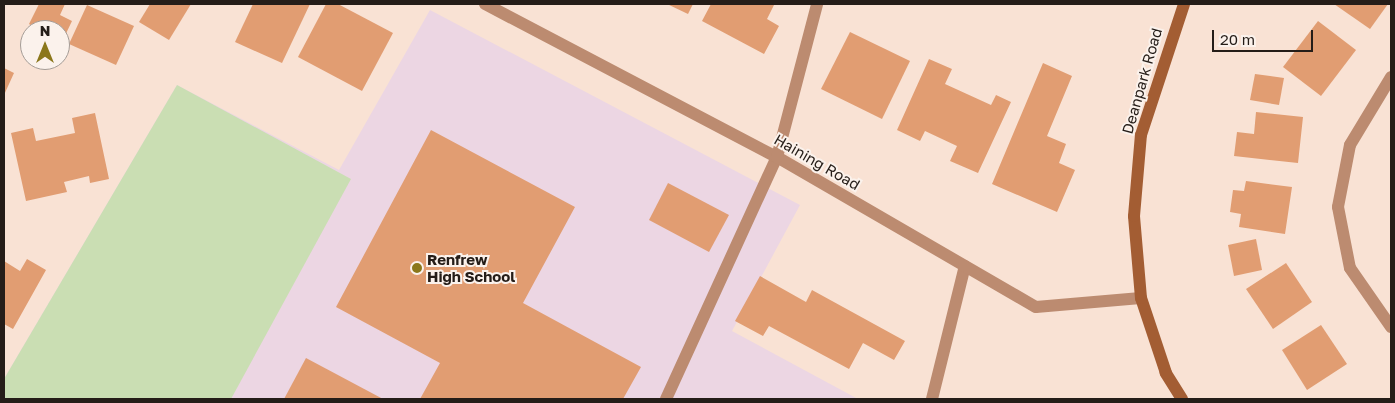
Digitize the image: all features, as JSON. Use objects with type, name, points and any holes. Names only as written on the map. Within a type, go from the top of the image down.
[{"type":"street","name":"Haining Road","points":[[485,4],[777,157],[1036,307],[1141,298]]},
{"type":"street","points":[[666,399],[777,157],[817,4]]},
{"type":"street","name":"Deanpark Road","points":[[1182,399],[1166,373],[1141,298],[1134,216],[1141,135],[1184,4]]},
{"type":"street","points":[[1391,77],[1350,145],[1338,207],[1350,268],[1391,327]]},
{"type":"street","points":[[932,399],[965,266]]},
{"type":"shaded area","name":"Renfrew High School","points":[[430,10],[800,205],[732,331],[858,399],[4,399],[4,379],[177,85],[339,170]]},
{"type":"green space","points":[[177,85],[351,179],[231,399],[4,399],[4,379]]},
{"type":"building","points":[[39,4],[65,4],[60,15],[70,20],[31,20]]},
{"type":"building","points":[[150,4],[191,4],[169,40],[139,22]]},
{"type":"building","points":[[253,4],[310,4],[282,63],[235,42]]},
{"type":"building","points":[[326,4],[338,4],[393,33],[362,91],[298,57]]},
{"type":"building","points":[[667,4],[693,4],[688,14]]},
{"type":"building","points":[[711,4],[774,5],[767,19],[779,26],[764,54],[702,21]]},
{"type":"building","points":[[1334,4],[1388,4],[1370,29]]},
{"type":"building","points":[[87,5],[134,26],[116,65],[70,44]]},
{"type":"building","points":[[1318,21],[1356,50],[1321,96],[1283,67]]},
{"type":"building","points":[[850,32],[910,61],[882,119],[821,89]]},
{"type":"building","points":[[929,59],[952,69],[945,84],[991,105],[996,95],[1011,102],[978,173],[950,161],[957,146],[925,131],[920,141],[897,130]]},
{"type":"building","points":[[1043,63],[1072,76],[1047,136],[1066,144],[1059,163],[1075,170],[1057,212],[992,184]]},
{"type":"building","points":[[4,68],[14,73],[4,95]]},
{"type":"building","points":[[1255,74],[1284,78],[1279,105],[1250,100]]},
{"type":"building","points":[[1256,112],[1303,117],[1298,163],[1234,156],[1237,132],[1254,134]]},
{"type":"building","points":[[95,113],[109,179],[90,183],[89,176],[64,182],[67,192],[26,201],[11,133],[33,128],[36,141],[75,133],[72,118]]},
{"type":"building","points":[[431,130],[575,207],[523,303],[641,367],[623,399],[420,399],[440,363],[336,307]]},
{"type":"building","points":[[1246,181],[1292,187],[1285,234],[1239,227],[1241,214],[1230,212],[1233,190],[1244,191]]},
{"type":"building","points":[[668,183],[729,215],[709,252],[649,220]]},
{"type":"building","points":[[1256,239],[1262,270],[1234,276],[1228,245]]},
{"type":"building","points":[[27,259],[46,270],[13,329],[4,324],[4,261],[20,271]]},
{"type":"building","points":[[1286,263],[1312,302],[1273,329],[1246,289]]},
{"type":"building","points":[[760,276],[806,302],[812,290],[905,341],[894,360],[863,343],[849,369],[769,326],[763,336],[735,321]]},
{"type":"building","points":[[1321,325],[1347,364],[1307,390],[1282,350]]},
{"type":"building","points":[[306,358],[383,399],[284,399]]},
{"type":"place","name":"Renfrew High School","points":[[417,268]]}]
